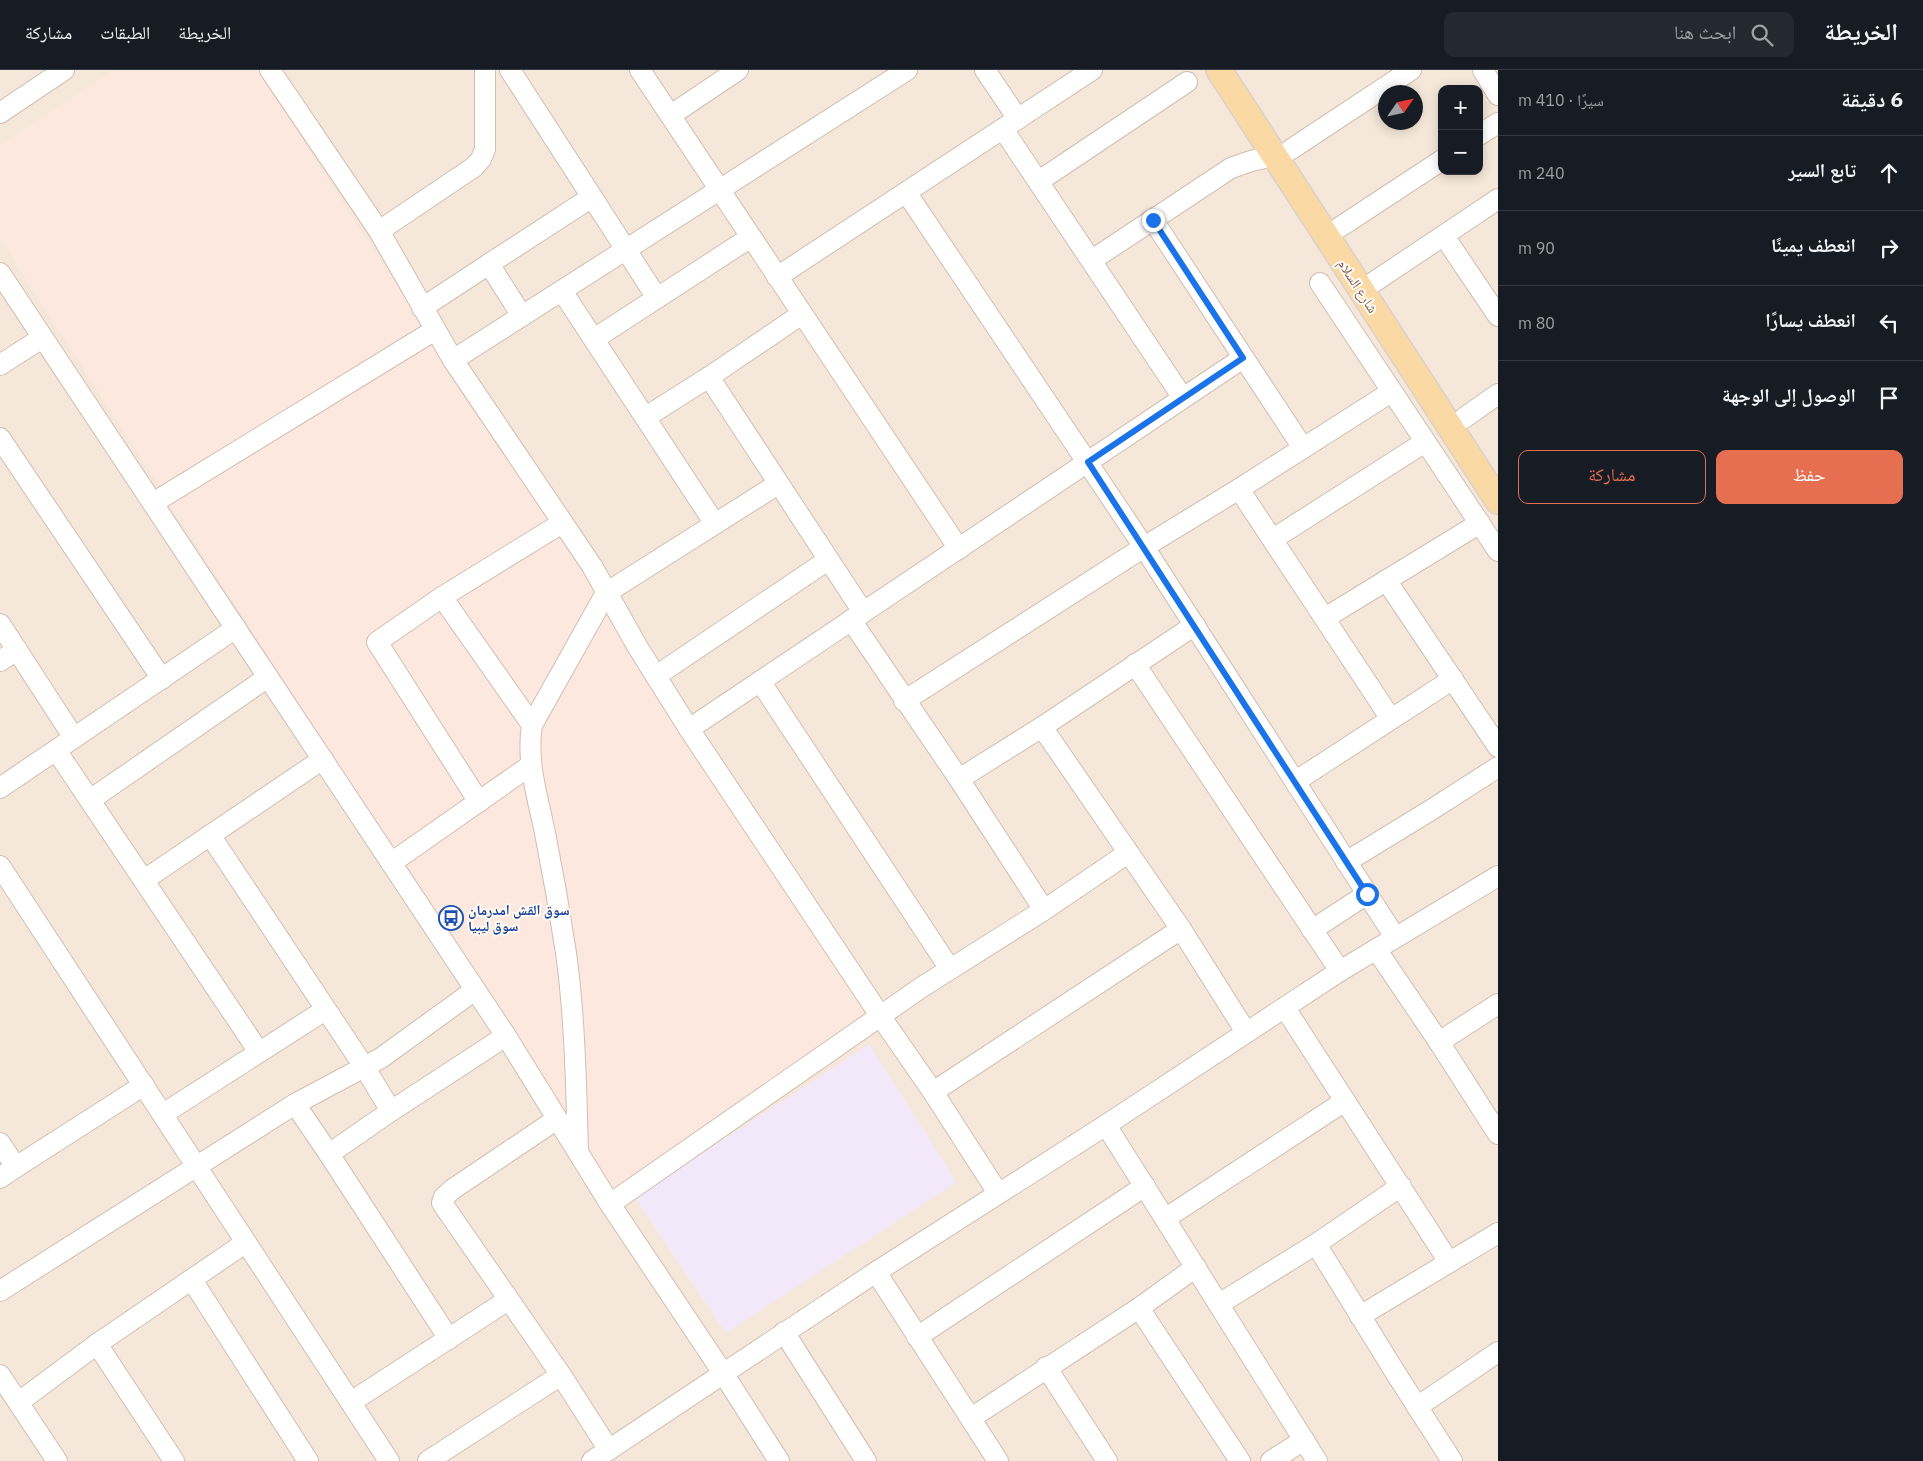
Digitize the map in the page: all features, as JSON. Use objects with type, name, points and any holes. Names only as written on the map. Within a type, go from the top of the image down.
[{"type":"main road","name":"شارع السلام","points":[[1219,70],[1340,227],[1498,471]]},
{"type":"main road","name":"شارع السلام","points":[[1238,70],[1282,153],[1498,501]]},
{"type":"street","points":[[0,113],[64,70]]},
{"type":"street","points":[[270,70],[379,231],[453,360],[592,566],[606,593],[689,729],[933,1092],[998,1193]]},
{"type":"street","points":[[379,231],[474,167],[482,159],[485,149],[485,70]]},
{"type":"street","points":[[510,70],[657,298]]},
{"type":"street","points":[[640,70],[959,549]]},
{"type":"street","points":[[453,360],[907,70]]},
{"type":"street","points":[[985,70],[1038,182],[1184,398]]},
{"type":"street","points":[[778,277],[1092,70]]},
{"type":"street","points":[[1483,70],[1498,95]]},
{"type":"street","points":[[671,115],[732,72]]},
{"type":"street","points":[[1092,260],[1231,168],[1251,160],[1282,153],[1400,73]]},
{"type":"street","points":[[1038,182],[1187,82]]},
{"type":"street","points":[[1483,133],[1498,123]]},
{"type":"street","points":[[1340,227],[1438,163]]},
{"type":"street","points":[[906,192],[1144,547],[1395,937]]},
{"type":"street","points":[[422,308],[592,197]]},
{"type":"street","points":[[1374,282],[1498,200]]},
{"type":"street","points":[[1153,220],[1303,448]]},
{"type":"street","points":[[1444,236],[1498,316]]},
{"type":"street","points":[[594,339],[751,237]]},
{"type":"street","points":[[489,264],[522,316]]},
{"type":"street","points":[[0,273],[506,1036],[610,1204],[723,1373],[779,1461]]},
{"type":"street","points":[[1320,283],[1498,551]]},
{"type":"street","points":[[562,290],[715,524]]},
{"type":"street","points":[[646,417],[709,378],[802,314]]},
{"type":"street","points":[[153,503],[435,330]]},
{"type":"street","points":[[0,364],[42,338]]},
{"type":"street","points":[[689,729],[1243,358]]},
{"type":"street","points":[[709,378],[828,560],[904,701],[959,779],[1044,910]]},
{"type":"street","points":[[904,701],[1144,547],[1388,394],[1392,394]]},
{"type":"street","points":[[1464,418],[1498,394]]},
{"type":"street","points":[[0,438],[162,679]]},
{"type":"street","points":[[1273,539],[1425,442]]},
{"type":"street","points":[[578,1152],[575,1052],[566,955],[551,862],[531,765],[529,742],[532,725],[606,593],[778,484]]},
{"type":"street","points":[[1239,489],[1391,720]]},
{"type":"street","points":[[479,802],[378,645],[379,639],[442,596],[562,522]]},
{"type":"street","points":[[1325,618],[1480,523]]},
{"type":"street","points":[[656,676],[828,560]]},
{"type":"street","points":[[1386,580],[1498,747]]},
{"type":"street","points":[[442,596],[532,725]]},
{"type":"street","points":[[0,624],[74,738]]},
{"type":"street","points":[[959,779],[1042,727],[1195,625]]},
{"type":"street","points":[[0,788],[236,628]]},
{"type":"street","points":[[0,661],[17,650]]},
{"type":"street","points":[[1135,664],[1340,971]]},
{"type":"street","points":[[90,800],[268,677]]},
{"type":"street","points":[[1296,781],[1453,679]]},
{"type":"street","points":[[760,681],[950,969]]},
{"type":"street","points":[[1042,727],[1181,929],[1246,1032]]},
{"type":"street","points":[[56,750],[259,1052]]},
{"type":"street","points":[[144,880],[323,759]]},
{"type":"street","points":[[391,863],[531,765]]},
{"type":"street","points":[[1346,862],[1498,766]]},
{"type":"street","points":[[210,835],[365,1068],[391,1112]]},
{"type":"street","points":[[610,1204],[950,969],[1044,910],[1128,853]]},
{"type":"street","points":[[0,866],[389,1461]]},
{"type":"street","points":[[592,1461],[784,1332],[1106,1125],[1340,971],[1498,876]]},
{"type":"street","points":[[1312,930],[1367,894]]},
{"type":"street","points":[[933,1092],[1181,929]]},
{"type":"street","points":[[1376,949],[1496,1125]]},
{"type":"street","points":[[0,1291],[295,1104],[388,1054],[475,990]]},
{"type":"street","points":[[1439,1042],[1498,1004]]},
{"type":"street","points":[[1285,1008],[1450,1262]]},
{"type":"street","points":[[163,1114],[326,1010]]},
{"type":"street","points":[[329,1154],[506,1036]]},
{"type":"street","points":[[0,1142],[8,1173],[144,1085]]},
{"type":"street","points":[[1166,1218],[1345,1101]]},
{"type":"street","points":[[295,1104],[449,1339]]},
{"type":"street","points":[[557,1119],[453,1189],[442,1200],[442,1203],[561,1375],[609,1450]]},
{"type":"street","points":[[1106,1125],[1317,1461]]},
{"type":"street","points":[[917,1337],[1145,1186]]},
{"type":"street","points":[[1219,1304],[1316,1244],[1401,1186]]},
{"type":"street","points":[[1360,1316],[1498,1233]]},
{"type":"street","points":[[19,1402],[98,1344],[245,1242]]},
{"type":"street","points":[[1316,1244],[1452,1461]]},
{"type":"street","points":[[971,1418],[1046,1367],[1139,1308],[1196,1267]]},
{"type":"street","points":[[876,1272],[998,1461]]},
{"type":"street","points":[[192,1280],[308,1461]]},
{"type":"street","points":[[351,1402],[508,1300]]},
{"type":"street","points":[[1139,1308],[1240,1461]]},
{"type":"street","points":[[784,1332],[866,1461]]},
{"type":"street","points":[[98,1344],[174,1461]]},
{"type":"street","points":[[1417,1407],[1498,1352]]},
{"type":"street","points":[[1046,1367],[1107,1461]]},
{"type":"street","points":[[0,1375],[57,1461]]},
{"type":"street","points":[[428,1461],[561,1375]]},
{"type":"street","points":[[1271,1461],[1304,1440]]},
{"type":"shaded area","points":[[0,70],[1498,70],[1498,1461],[0,1461]]},
{"type":"shaded area","points":[[114,70],[257,70],[868,1013],[614,1193],[0,239],[0,145]]},
{"type":"shaded area","points":[[869,1044],[957,1182],[726,1333],[635,1198]]},
{"type":"place","name":"سوق القش امدرمان سوق ليبيا","points":[[451,918]]},
{"type":"route","points":[[1153,220],[1243,358],[1088,462],[1296,781],[1367,894]]}]
